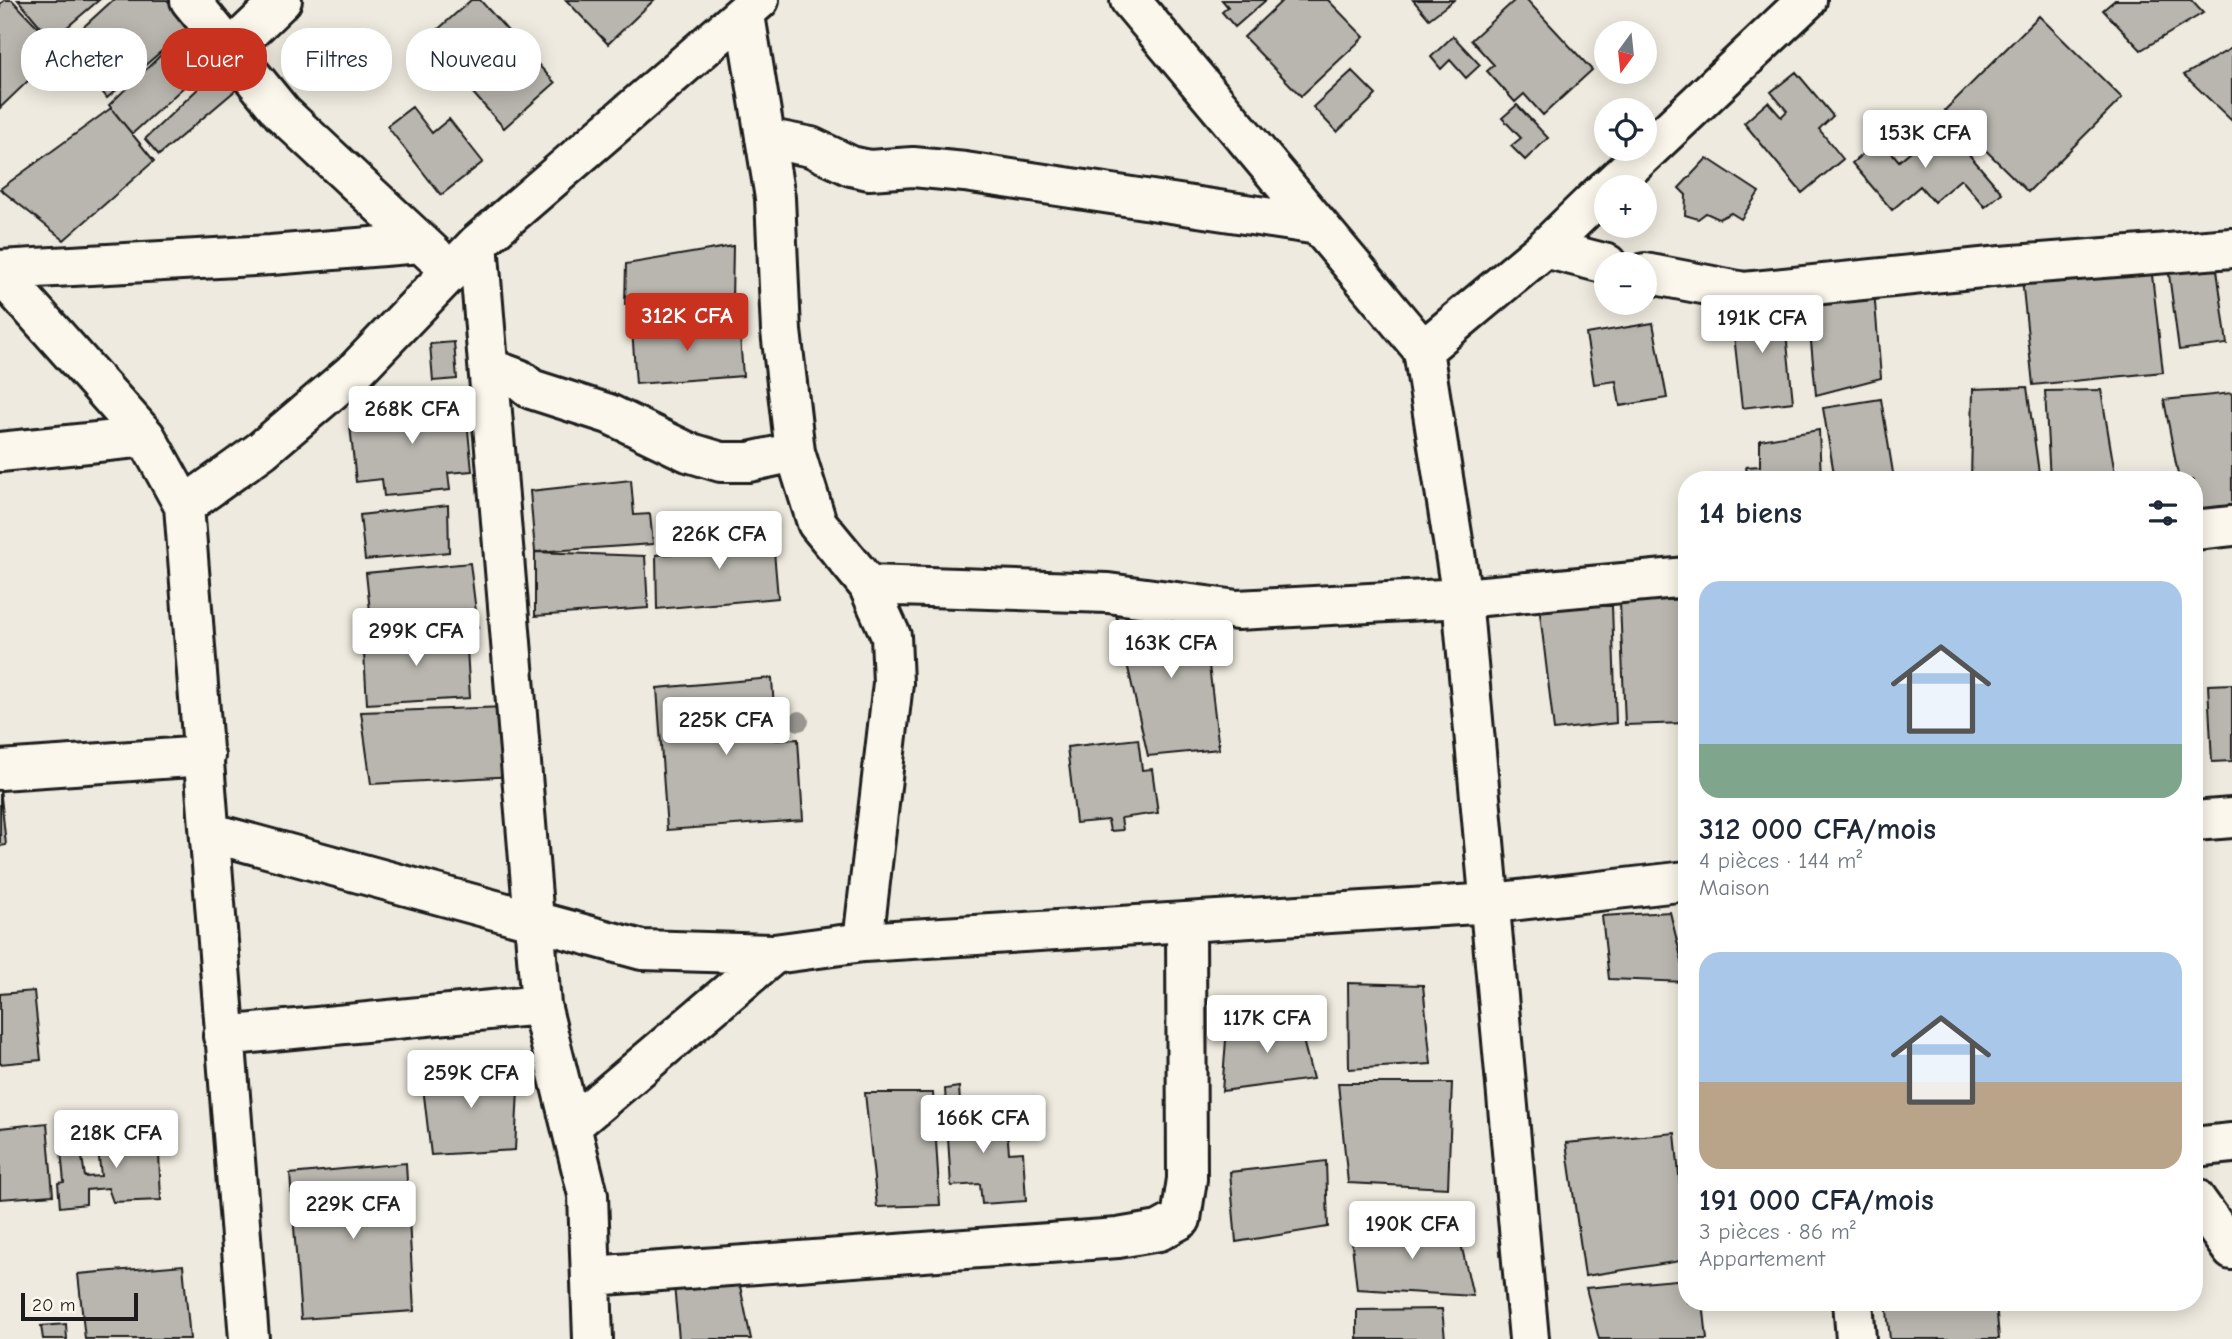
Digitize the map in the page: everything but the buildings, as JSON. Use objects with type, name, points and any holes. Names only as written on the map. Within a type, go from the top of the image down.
[{"type":"street","points":[[190,0],[213,28]]},
{"type":"street","points":[[253,28],[282,0]]},
{"type":"street","points":[[1130,0],[1423,350],[1462,598],[1492,903],[1529,1339]]},
{"type":"street","points":[[1622,175],[1807,0]]},
{"type":"street","points":[[752,7],[765,138],[775,198],[781,331],[795,452],[817,523],[868,585],[891,636],[893,683],[863,942]]},
{"type":"street","points":[[184,506],[262,450],[356,370],[478,243],[752,7]]},
{"type":"street","points":[[264,91],[282,113],[452,270]]},
{"type":"street","points":[[765,138],[811,147],[851,166],[869,170],[914,167],[965,172],[1318,225]]},
{"type":"street","points":[[1423,350],[1545,248],[1594,201]]},
{"type":"street","points":[[0,271],[421,243]]},
{"type":"street","points":[[478,243],[541,1005],[588,1195],[593,1339]]},
{"type":"street","points":[[1545,248],[1594,261]]},
{"type":"street","points":[[1657,275],[1744,292],[2232,248]]},
{"type":"street","points":[[0,271],[146,437],[184,506],[212,833],[223,1036],[249,1339]]},
{"type":"street","points":[[489,368],[519,379],[531,389],[609,414],[688,452],[720,462],[749,462],[795,452]]},
{"type":"street","points":[[0,452],[146,437]]},
{"type":"street","points":[[2203,529],[2232,526]]},
{"type":"street","points":[[868,585],[1108,593],[1237,610],[1462,598],[1678,578]]},
{"type":"street","points":[[0,770],[205,756]]},
{"type":"street","points":[[2203,820],[2232,818]]},
{"type":"street","points":[[212,833],[642,950],[774,954],[863,942],[1492,903],[1678,887]]},
{"type":"street","points":[[591,1276],[1118,1238],[1158,1231],[1181,1219],[1187,1179],[1186,922]]},
{"type":"street","points":[[571,1126],[774,954]]},
{"type":"street","points":[[223,1036],[541,1005]]},
{"type":"street","points":[[2203,1146],[2232,1143]]},
{"type":"street","points":[[2203,1210],[2232,1250]]},
{"type":"street","points":[[1854,1311],[1856,1339]]}]
